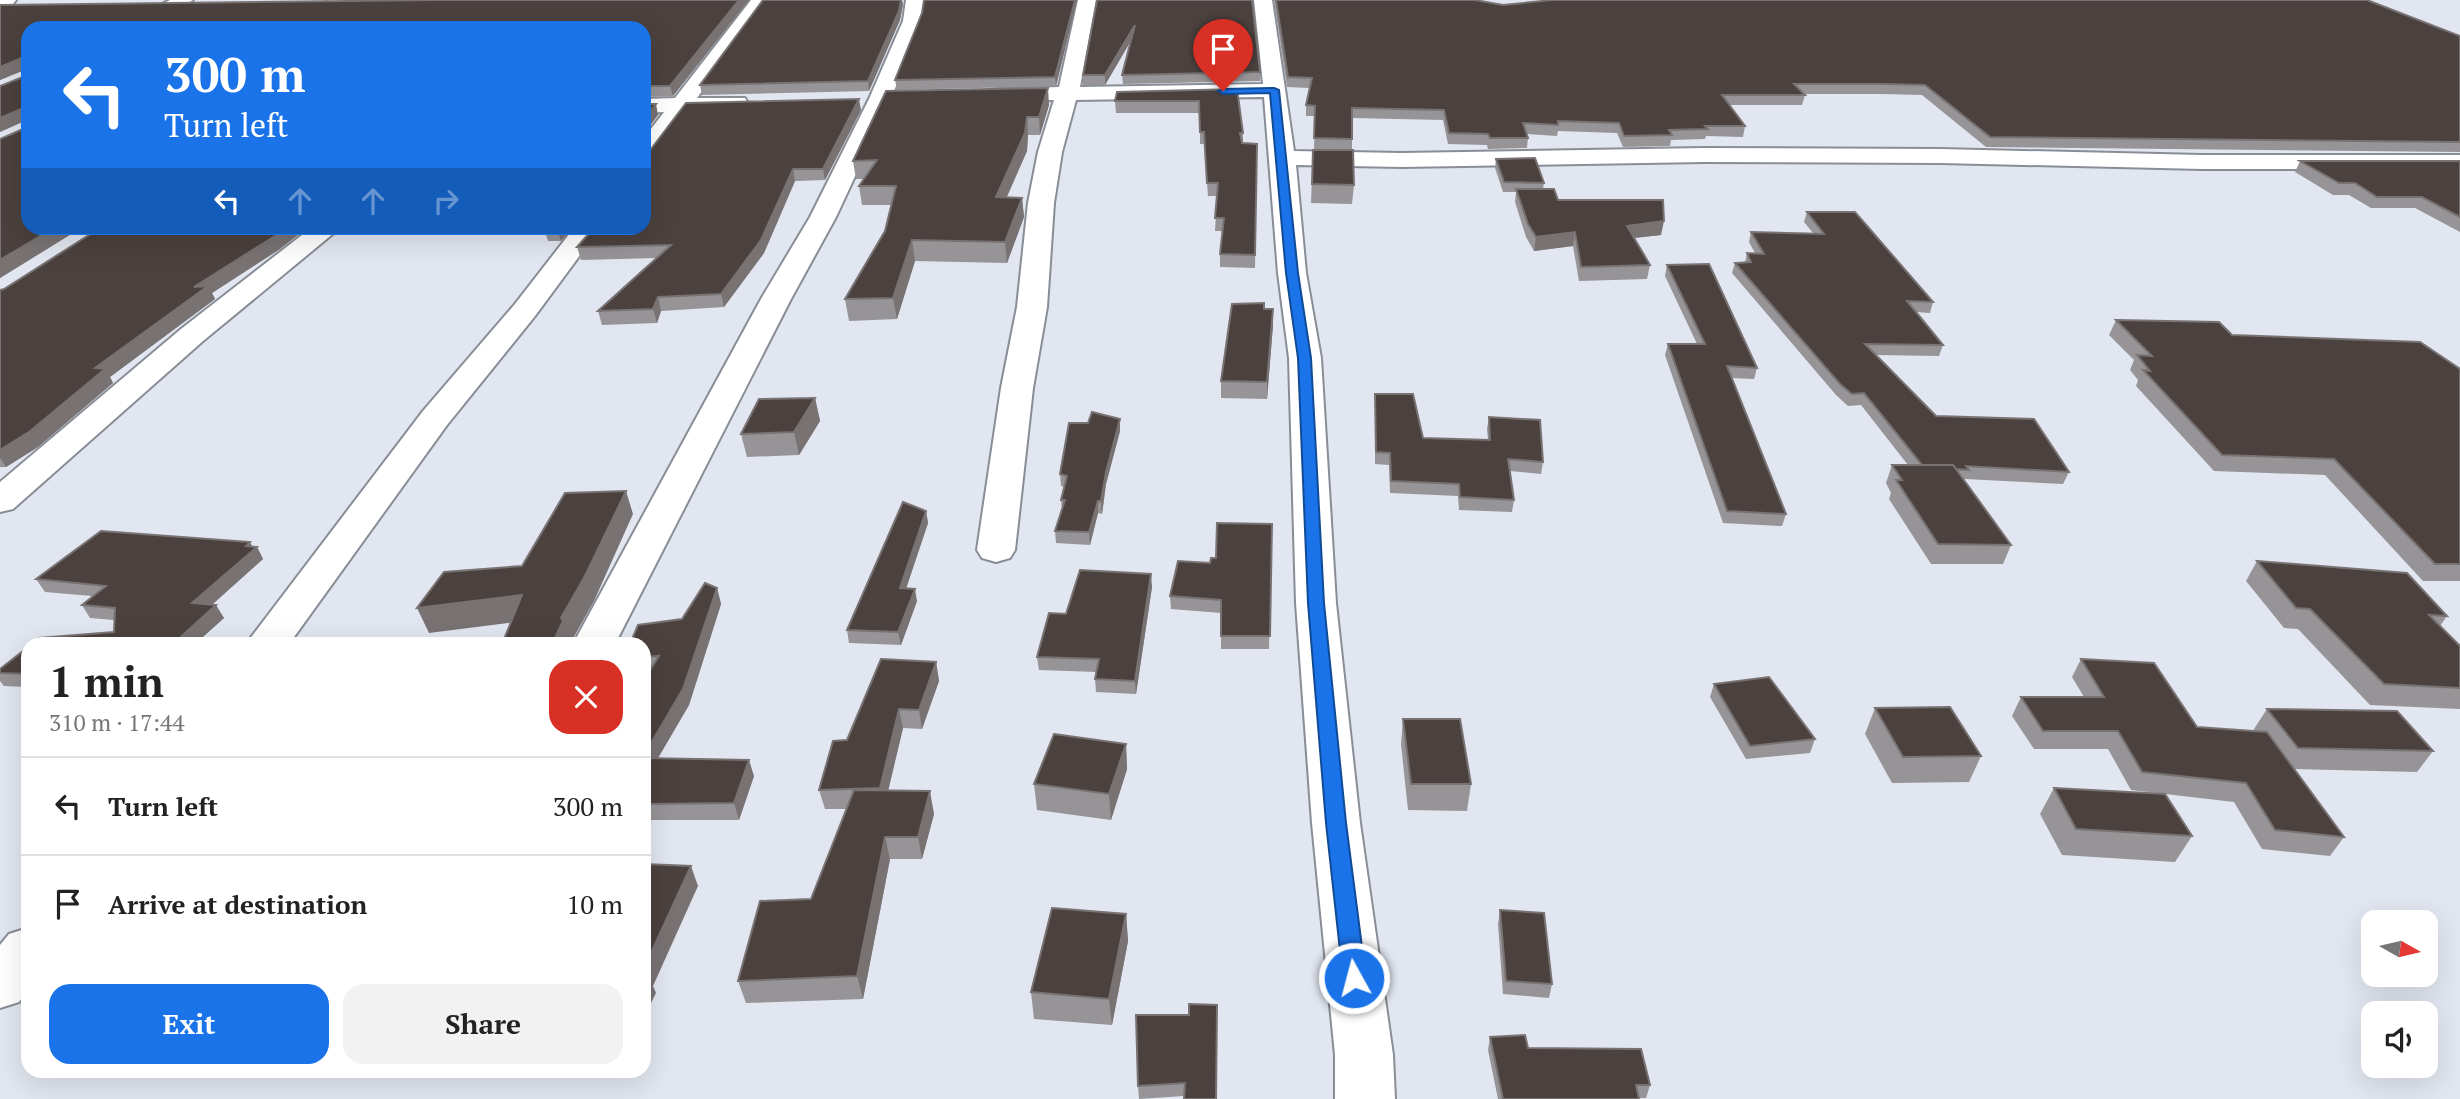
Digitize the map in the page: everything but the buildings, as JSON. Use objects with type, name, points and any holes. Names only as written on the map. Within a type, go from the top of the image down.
[{"type":"street","points":[[0,5],[7,0]]},
{"type":"street","points":[[651,145],[760,0]]},
{"type":"street","points":[[598,637],[776,299],[823,217],[880,99],[912,21],[915,0]]},
{"type":"street","points":[[996,550],[1017,388],[1032,307],[1041,202],[1056,127],[1068,93],[1087,0]]},
{"type":"street","points":[[1263,0],[1283,158],[1292,273],[1305,358],[1316,603],[1336,823],[1364,1055],[1365,1099]]},
{"type":"street","points":[[294,4],[345,3]]},
{"type":"street","points":[[309,21],[345,3]]},
{"type":"street","points":[[133,6],[186,4]]},
{"type":"street","points":[[146,21],[186,4]]},
{"type":"street","points":[[0,5],[27,7]]},
{"type":"street","points":[[974,96],[1274,90]]},
{"type":"street","points":[[651,106],[761,103]]},
{"type":"street","points":[[1283,158],[1401,160],[1718,155],[2202,162],[2460,162]]},
{"type":"street","points":[[0,501],[192,335],[318,235]]},
{"type":"street","points":[[272,637],[435,418],[525,310],[582,235]]},
{"type":"street","points":[[0,985],[21,959]]},
{"type":"route","points":[[1223,91],[1274,90],[1283,158],[1284,204],[1305,358],[1316,603],[1336,823],[1354,978]]}]
